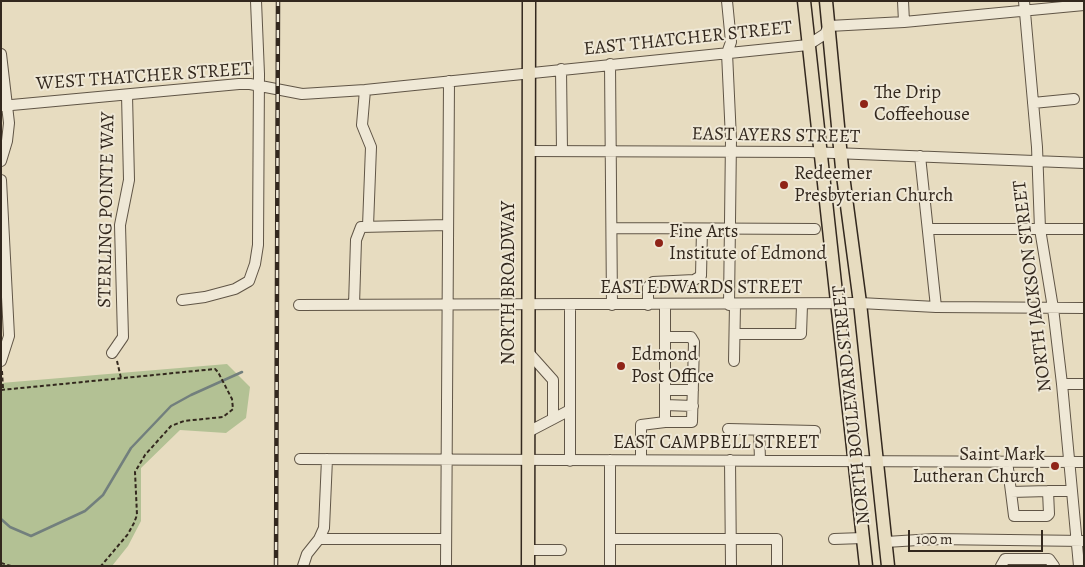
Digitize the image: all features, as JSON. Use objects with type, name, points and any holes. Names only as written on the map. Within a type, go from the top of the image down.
[{"type":"main road","name":"NORTH BROADWAY","points":[[528,566],[529,1]]},
{"type":"main road","name":"NORTH BOULEVARD STREET","points":[[804,1],[866,566]]},
{"type":"main road","name":"NORTH BOULEVARD STREET","points":[[826,1],[888,566]]},
{"type":"street","points":[[182,300],[224,293],[250,281],[256,264],[258,245],[258,85],[256,1]]},
{"type":"street","points":[[727,1],[731,42],[727,53],[731,152],[730,228],[732,305],[735,334],[734,361]]},
{"type":"street","points":[[903,1],[904,22]]},
{"type":"street","points":[[829,26],[904,22],[1025,6],[1084,5]]},
{"type":"street","name":"NORTH JACKSON STREET","points":[[1025,6],[1038,160],[1040,229],[1053,308],[1062,384],[1071,491],[1080,541],[1079,566]]},
{"type":"street","name":"EAST THATCHER STREET","points":[[528,73],[808,45],[825,34],[829,26]]},
{"type":"street","points":[[1,54],[4,106],[9,132],[1,161]]},
{"type":"street","points":[[610,64],[612,305]]},
{"type":"street","points":[[561,69],[562,151]]},
{"type":"street","name":"WEST THATCHER STREET","points":[[4,106],[238,84],[258,85],[302,94],[365,90],[528,73]]},
{"type":"street","points":[[446,566],[446,305],[449,81]]},
{"type":"street","points":[[365,90],[362,125],[371,147],[368,226]]},
{"type":"street","name":"STERLING POINTE WAY","points":[[112,353],[123,337],[120,225],[129,180],[126,95]]},
{"type":"street","points":[[1034,104],[1074,99]]},
{"type":"street","name":"EAST AYERS STREET","points":[[528,151],[821,152],[1084,163]]},
{"type":"street","points":[[920,156],[936,307]]},
{"type":"street","points":[[1,180],[9,336],[2,361]]},
{"type":"street","points":[[354,305],[356,240],[362,227],[447,225]]},
{"type":"street","points":[[612,228],[815,229]]},
{"type":"street","points":[[648,306],[648,287],[653,282],[694,280],[701,276],[702,229]]},
{"type":"street","points":[[928,230],[1084,229]]},
{"type":"street","name":"EAST EDWARDS STREET","points":[[299,305],[665,306],[837,305],[860,303],[936,307],[1084,308]]},
{"type":"street","points":[[570,305],[570,461]]},
{"type":"street","points":[[735,334],[801,334],[802,305]]},
{"type":"street","points":[[665,306],[665,422]]},
{"type":"street","points":[[640,460],[641,425],[665,422],[692,423],[693,340],[690,337],[666,337]]},
{"type":"street","points":[[528,352],[553,380],[553,419]]},
{"type":"street","points":[[1062,384],[1084,384]]},
{"type":"street","points":[[665,390],[693,390]]},
{"type":"street","points":[[665,406],[693,406]]},
{"type":"street","points":[[528,432],[570,410]]},
{"type":"street","points":[[728,429],[815,430]]},
{"type":"street","points":[[759,430],[760,460]]},
{"type":"street","name":"EAST CAMPBELL STREET","points":[[300,459],[1084,462]]},
{"type":"street","points":[[303,566],[307,554],[319,540],[324,528],[327,459]]},
{"type":"street","points":[[610,460],[610,566]]},
{"type":"street","points":[[730,460],[731,566]]},
{"type":"street","points":[[1007,461],[1012,514],[1015,517],[1044,517],[1049,514],[1048,491]]},
{"type":"street","points":[[1011,492],[1071,491]]},
{"type":"street","points":[[319,540],[446,538]]},
{"type":"street","points":[[610,538],[777,539],[777,566]]},
{"type":"street","points":[[834,539],[863,538]]},
{"type":"street","points":[[886,542],[934,539],[1080,541]]},
{"type":"street","points":[[528,550],[561,550]]},
{"type":"street","points":[[1001,566],[1005,559],[1049,559],[1054,566]]},
{"type":"path","points":[[112,353],[120,367],[121,378]]},
{"type":"path","points":[[2,361],[2,389],[215,369],[227,390],[233,404],[230,414],[223,417],[177,423],[171,426],[145,454],[135,472],[136,515],[134,523],[128,534],[101,566]]},
{"type":"path","points":[[1,563],[11,566]]},
{"type":"green space","points":[[227,364],[250,387],[246,418],[226,433],[180,430],[141,468],[141,521],[128,546],[112,566],[1,566],[1,383]]},
{"type":"waterway","points":[[1,519],[10,527],[31,536],[85,511],[103,495],[131,448],[171,406],[242,372]]},
{"type":"railway","points":[[276,566],[278,1]]},
{"type":"place","name":"The Drip Coffeehouse","points":[[864,104]]},
{"type":"place","name":"Redeemer Presbyterian Church","points":[[784,185]]},
{"type":"place","name":"Fine Arts Institute of Edmond","points":[[659,243]]},
{"type":"place","name":"Edmond Post Office","points":[[621,366]]},
{"type":"place","name":"Saint Mark Lutheran Church","points":[[1055,466]]}]
